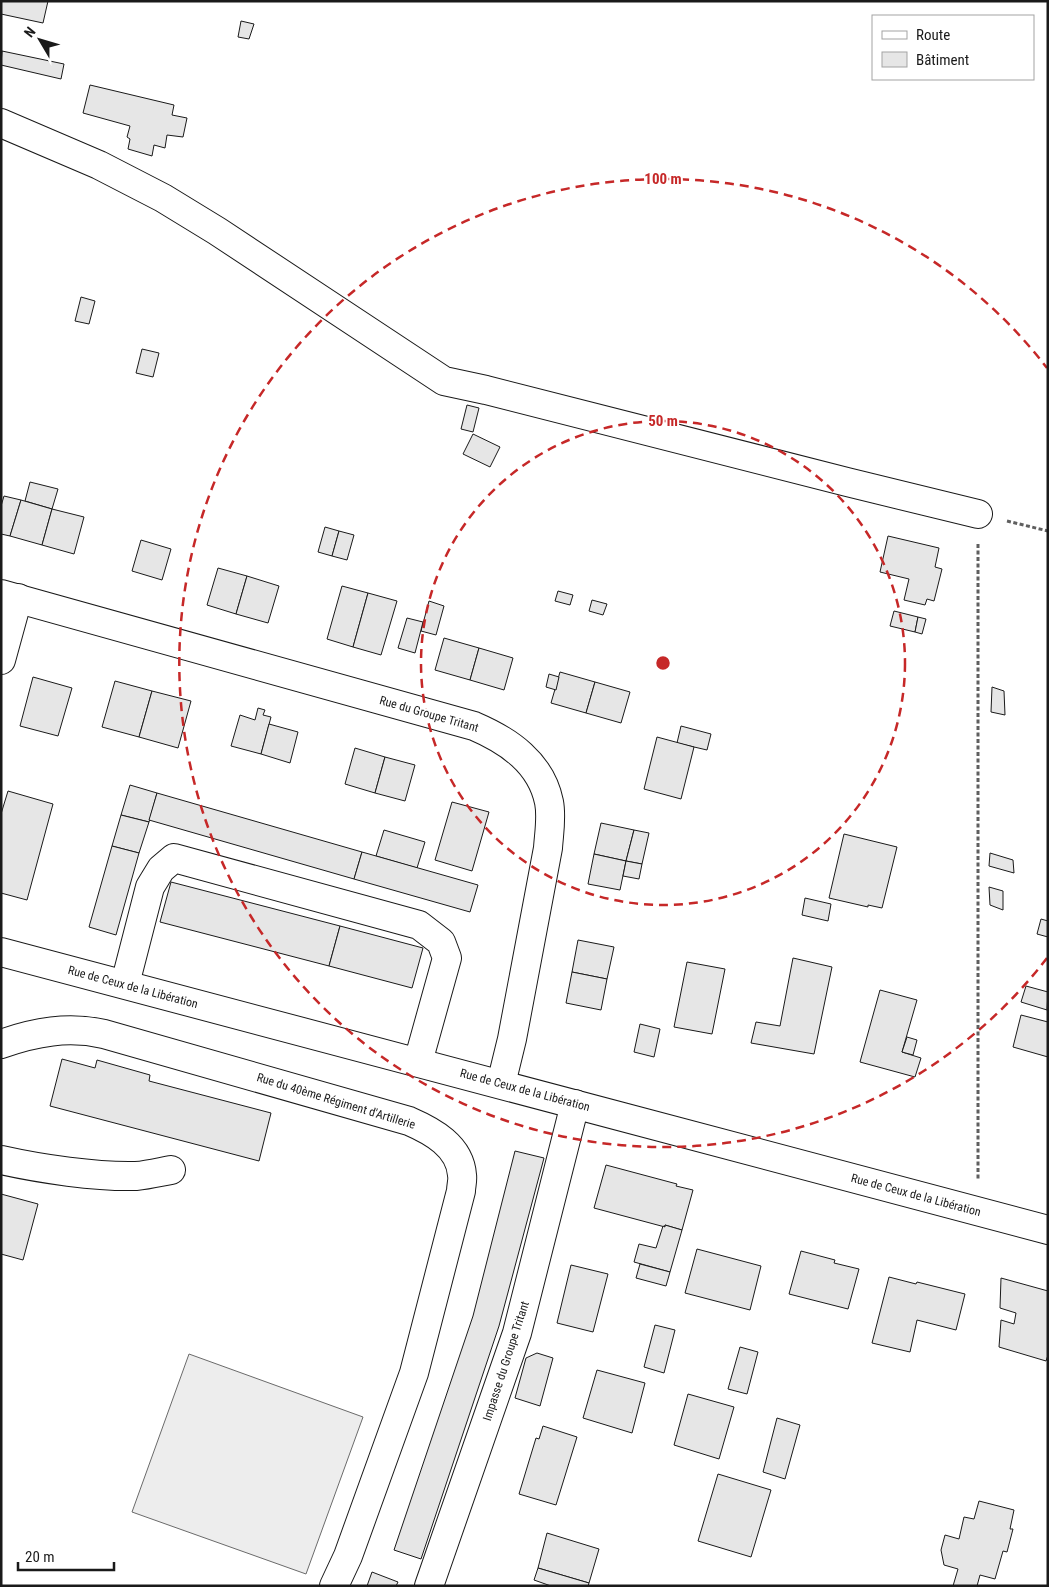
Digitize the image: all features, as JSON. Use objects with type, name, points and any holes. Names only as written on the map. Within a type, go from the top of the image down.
[{"type":"street","points":[[1,124],[99,165],[163,198],[217,231],[444,381],[978,514]]},
{"type":"street","points":[[1,660],[10,596]]},
{"type":"street","name":"Rue du Groupe Tritant","points":[[10,596],[474,726],[496,736],[516,749],[531,764],[542,781],[549,802],[551,823],[548,848],[501,1084]]},
{"type":"street","points":[[125,984],[150,887],[161,869],[174,858],[419,925],[441,942],[447,958],[418,1062]]},
{"type":"street","name":"Rue de Ceux de la Libération","points":[[1,952],[1048,1230]]},
{"type":"street","name":"Rue du 40ème Régiment d'Artillerie","points":[[1,1044],[39,1032],[66,1029],[104,1034],[409,1121],[430,1130],[446,1143],[458,1158],[462,1175],[461,1191],[414,1373],[348,1556],[334,1586]]},
{"type":"street","name":"Impasse du Groupe Tritant","points":[[429,1586],[517,1332],[575,1104]]},
{"type":"street","points":[[1,1160],[26,1165],[102,1174],[138,1176],[171,1170]]},
{"type":"path","points":[[978,1211],[978,514],[1048,531]]},
{"type":"shaded area","points":[[189,1354],[363,1417],[306,1574],[132,1512]]},
{"type":"building","points":[[1,1],[48,1],[43,23],[1,14]]},
{"type":"building","points":[[241,21],[254,24],[249,39],[238,37]]},
{"type":"building","points":[[2,51],[64,64],[61,79],[1,65]]},
{"type":"building","points":[[90,85],[174,105],[172,115],[187,118],[183,137],[167,135],[165,148],[154,145],[152,156],[128,149],[130,139],[127,137],[130,126],[83,113]]},
{"type":"building","points":[[81,297],[95,301],[89,324],[75,321]]},
{"type":"building","points":[[142,349],[159,353],[153,377],[136,373]]},
{"type":"building","points":[[467,405],[479,408],[473,432],[461,429]]},
{"type":"building","points":[[473,434],[500,447],[490,467],[463,454]]},
{"type":"building","points":[[30,482],[58,489],[52,509],[25,501]]},
{"type":"building","points":[[4,496],[21,500],[10,536],[1,534],[1,506]]},
{"type":"building","points":[[21,500],[52,509],[42,545],[10,536]]},
{"type":"building","points":[[52,509],[84,517],[74,554],[42,545]]},
{"type":"building","points":[[325,527],[339,531],[332,556],[318,552]]},
{"type":"building","points":[[339,531],[354,535],[347,560],[332,556]]},
{"type":"building","points":[[888,536],[939,548],[935,567],[942,569],[934,601],[927,599],[925,605],[904,600],[909,579],[880,572]]},
{"type":"building","points":[[141,540],[171,549],[162,580],[132,571]]},
{"type":"building","points":[[218,568],[247,576],[236,614],[207,605]]},
{"type":"building","points":[[247,576],[279,586],[268,623],[236,614]]},
{"type":"building","points":[[342,586],[368,593],[353,647],[327,639]]},
{"type":"building","points":[[558,591],[573,595],[570,605],[555,601]]},
{"type":"building","points":[[368,593],[397,601],[381,655],[353,647]]},
{"type":"building","points":[[592,600],[607,604],[603,615],[589,611]]},
{"type":"building","points":[[429,601],[444,606],[436,635],[421,631]]},
{"type":"building","points":[[894,611],[918,617],[915,632],[890,626]]},
{"type":"building","points":[[918,617],[926,619],[922,634],[915,632]]},
{"type":"building","points":[[407,618],[423,622],[415,653],[398,648]]},
{"type":"building","points":[[444,638],[479,648],[470,680],[435,670]]},
{"type":"building","points":[[479,648],[513,658],[504,690],[470,680]]},
{"type":"building","points":[[560,672],[595,682],[586,713],[551,703]]},
{"type":"building","points":[[549,674],[559,677],[556,690],[546,687]]},
{"type":"building","points":[[33,677],[72,688],[58,736],[20,726]]},
{"type":"building","points":[[115,681],[152,691],[139,737],[102,727]]},
{"type":"building","points":[[595,682],[630,692],[621,723],[586,713]]},
{"type":"building","points":[[992,687],[1004,691],[1005,715],[991,712]]},
{"type":"building","points":[[152,691],[191,701],[178,748],[139,737]]},
{"type":"building","points":[[258,708],[265,710],[263,715],[271,717],[261,754],[231,746],[240,715],[255,720]]},
{"type":"building","points":[[269,724],[298,732],[290,763],[261,754]]},
{"type":"building","points":[[681,726],[711,734],[707,750],[677,743]]},
{"type":"building","points":[[657,737],[694,747],[681,799],[644,789]]},
{"type":"building","points":[[355,748],[385,757],[375,793],[345,784]]},
{"type":"building","points":[[385,757],[415,765],[405,801],[375,793]]},
{"type":"building","points":[[130,785],[157,793],[149,822],[121,815]]},
{"type":"building","points":[[8,791],[53,804],[27,900],[1,893],[1,814]]},
{"type":"building","points":[[157,793],[362,852],[354,879],[149,820]]},
{"type":"building","points":[[452,802],[489,812],[472,871],[435,860]]},
{"type":"building","points":[[121,815],[149,822],[139,853],[112,846]]},
{"type":"building","points":[[601,823],[634,830],[626,861],[594,854]]},
{"type":"building","points":[[384,830],[425,842],[417,868],[376,856]]},
{"type":"building","points":[[634,830],[649,833],[642,864],[626,861]]},
{"type":"building","points":[[844,834],[897,847],[882,908],[868,905],[868,907],[829,898]]},
{"type":"building","points":[[112,846],[139,853],[116,935],[89,927]]},
{"type":"building","points":[[362,852],[478,885],[470,912],[354,879]]},
{"type":"building","points":[[990,853],[1013,860],[1014,873],[989,866]]},
{"type":"building","points":[[594,854],[626,861],[620,890],[588,884]]},
{"type":"building","points":[[626,861],[642,864],[639,879],[623,876]]},
{"type":"building","points":[[171,882],[340,926],[329,966],[160,922]]},
{"type":"building","points":[[989,887],[1003,891],[1003,910],[990,905]]},
{"type":"building","points":[[805,898],[831,904],[828,921],[802,915]]},
{"type":"building","points":[[1041,919],[1048,921],[1048,937],[1037,934]]},
{"type":"building","points":[[340,926],[423,948],[412,988],[329,966]]},
{"type":"building","points":[[578,940],[614,947],[607,979],[572,972]]},
{"type":"building","points":[[793,958],[832,967],[814,1054],[751,1043],[756,1022],[780,1026]]},
{"type":"building","points":[[687,962],[725,969],[712,1034],[674,1027]]},
{"type":"building","points":[[572,972],[607,979],[601,1010],[566,1003]]},
{"type":"building","points":[[1026,986],[1048,992],[1047,1010],[1021,1002]]},
{"type":"building","points":[[880,990],[917,1000],[902,1052],[921,1058],[915,1077],[860,1062]]},
{"type":"building","points":[[1021,1015],[1048,1022],[1048,1057],[1013,1047]]},
{"type":"building","points":[[640,1024],[660,1029],[654,1057],[634,1052]]},
{"type":"building","points":[[907,1037],[917,1040],[913,1055],[902,1052]]},
{"type":"building","points":[[62,1059],[95,1068],[97,1060],[150,1075],[149,1081],[271,1113],[259,1161],[50,1106]]},
{"type":"building","points":[[515,1151],[544,1158],[499,1326],[421,1559],[394,1550],[473,1316]]},
{"type":"building","points":[[606,1165],[693,1190],[682,1230],[594,1208]]},
{"type":"building","points":[[1,1194],[38,1204],[23,1260],[1,1254]]},
{"type":"building","points":[[665,1225],[682,1230],[670,1272],[634,1262],[639,1244],[656,1248]]},
{"type":"building","points":[[697,1249],[761,1266],[750,1310],[685,1293]]},
{"type":"building","points":[[801,1251],[835,1260],[834,1263],[859,1269],[848,1309],[789,1294]]},
{"type":"building","points":[[640,1264],[670,1272],[666,1286],[636,1278]]},
{"type":"building","points":[[571,1265],[608,1274],[593,1332],[557,1323]]},
{"type":"building","points":[[889,1277],[965,1294],[956,1330],[917,1320],[910,1352],[872,1343]]},
{"type":"building","points":[[1001,1278],[1048,1291],[1048,1355],[1046,1361],[999,1347],[1001,1320],[1014,1324],[1016,1313],[1000,1308]]},
{"type":"building","points":[[655,1325],[675,1330],[664,1373],[644,1367]]},
{"type":"building","points":[[740,1347],[758,1352],[747,1394],[728,1389]]},
{"type":"building","points":[[537,1353],[553,1358],[540,1406],[515,1398],[526,1358]]},
{"type":"building","points":[[597,1370],[645,1383],[632,1433],[583,1418]]},
{"type":"building","points":[[688,1394],[734,1407],[719,1459],[674,1445]]},
{"type":"building","points":[[777,1418],[800,1425],[785,1479],[763,1472]]},
{"type":"building","points":[[543,1426],[577,1437],[556,1505],[519,1494],[536,1438],[539,1439]]},
{"type":"building","points":[[718,1474],[771,1490],[751,1557],[698,1541]]},
{"type":"building","points":[[979,1501],[1014,1510],[1010,1529],[1013,1529],[1007,1552],[1003,1551],[995,1579],[980,1575],[977,1586],[953,1586],[958,1569],[944,1565],[941,1550],[945,1535],[959,1539],[964,1517],[974,1519]]},
{"type":"building","points":[[547,1533],[599,1549],[589,1583],[538,1568]]},
{"type":"building","points":[[538,1568],[589,1583],[588,1586],[551,1586],[534,1580]]},
{"type":"building","points":[[372,1572],[398,1582],[396,1586],[367,1586]]}]
